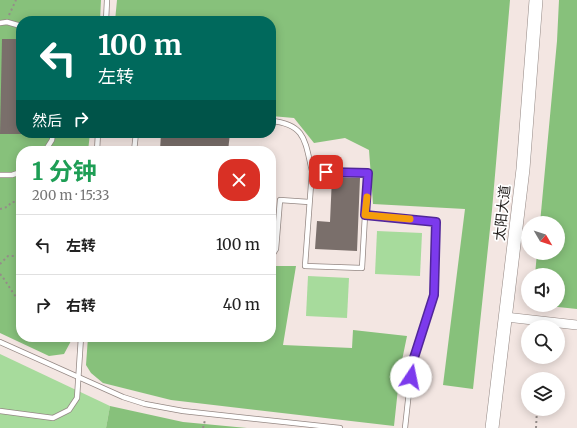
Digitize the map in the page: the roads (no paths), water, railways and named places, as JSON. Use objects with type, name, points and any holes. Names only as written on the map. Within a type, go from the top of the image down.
[{"type":"main road","name":"太阳大道","points":[[492,428],[523,169],[536,0]]},
{"type":"street","points":[[506,318],[577,325]]},
{"type":"lane","points":[[106,16],[107,0]]},
{"type":"lane","points":[[0,23],[7,22],[16,25]]},
{"type":"lane","points":[[276,121],[284,122],[298,130],[305,144],[312,171],[305,266],[362,268],[368,173],[312,171]]},
{"type":"lane","points":[[0,175],[16,174]]},
{"type":"lane","points":[[276,249],[280,200],[310,202]]},
{"type":"lane","points":[[365,215],[436,222],[434,295],[412,364],[405,428]]},
{"type":"lane","points":[[0,342],[123,397],[162,407],[340,428]]},
{"type":"lane","points":[[0,411],[53,418],[69,410],[76,398],[81,342]]}]
